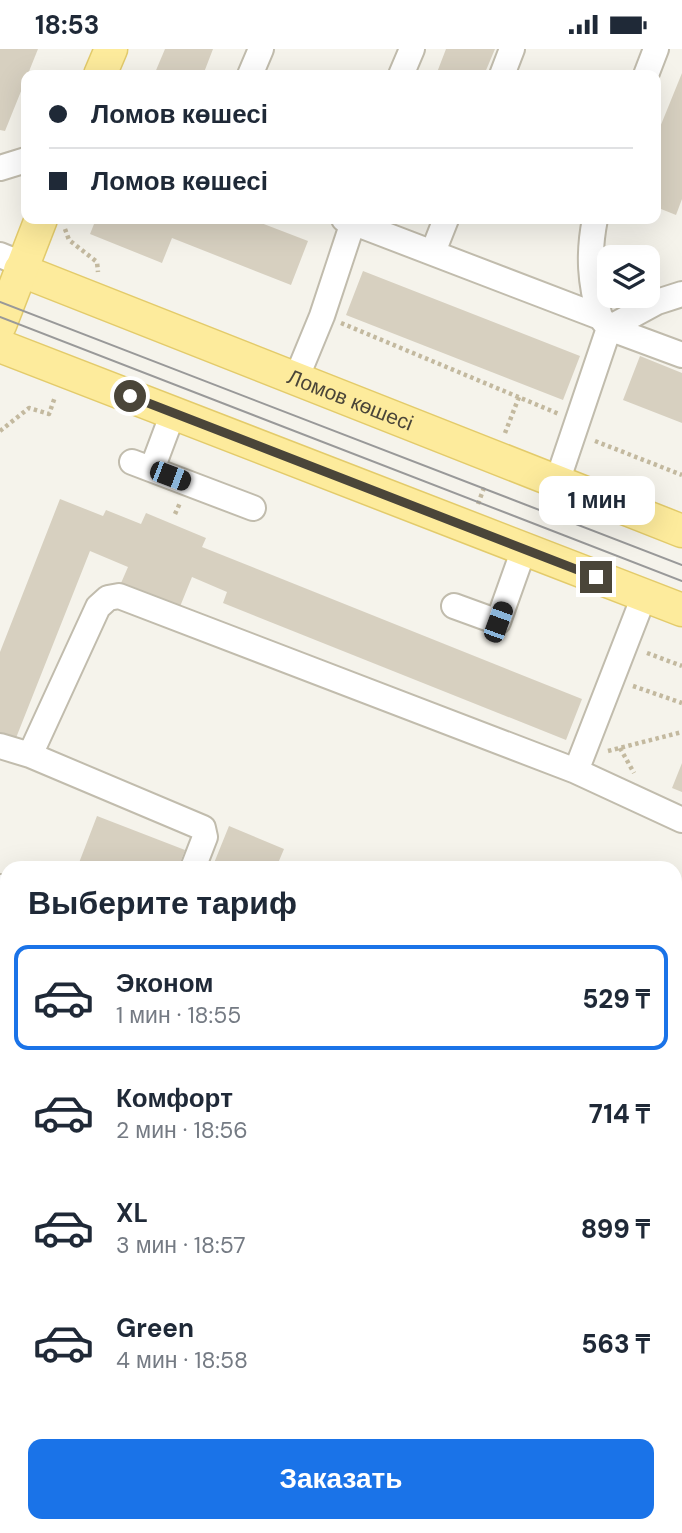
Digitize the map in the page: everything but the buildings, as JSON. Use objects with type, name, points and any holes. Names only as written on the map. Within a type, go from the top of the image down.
[{"type":"main road","points":[[102,70],[111,49]]},
{"type":"main road","points":[[0,324],[14,263],[37,224]]},
{"type":"main road","name":"Ломов көшесі","points":[[14,263],[296,379],[682,531]]},
{"type":"main road","points":[[0,346],[682,610]]},
{"type":"lane","points":[[252,70],[261,49]]},
{"type":"lane","points":[[403,70],[412,49]]},
{"type":"lane","points":[[504,70],[512,49]]},
{"type":"lane","points":[[648,70],[656,49]]},
{"type":"lane","points":[[0,168],[21,162]]},
{"type":"lane","points":[[296,379],[322,316],[350,224]]},
{"type":"lane","points":[[361,224],[682,355]]},
{"type":"lane","points":[[433,252],[444,224]]},
{"type":"lane","points":[[557,482],[577,428],[605,322],[591,286],[589,248],[594,224]]},
{"type":"lane","points":[[605,322],[682,294]]},
{"type":"lane","points":[[173,413],[142,466],[254,508]]},
{"type":"lane","points":[[454,606],[498,622],[524,549]]},
{"type":"lane","points":[[30,755],[98,607],[108,598],[119,596],[578,764],[682,820]]},
{"type":"lane","points":[[578,764],[644,596]]},
{"type":"lane","points":[[0,746],[30,755],[203,828],[205,837],[196,861]]},
{"type":"path","points":[[64,224],[69,240],[97,262],[99,280]]},
{"type":"path","points":[[322,316],[519,397],[577,428],[682,475]]},
{"type":"path","points":[[0,431],[29,408],[49,414],[55,397]]},
{"type":"path","points":[[502,441],[519,397]]},
{"type":"path","points":[[625,645],[682,666]]},
{"type":"path","points":[[612,678],[682,702]]},
{"type":"path","points":[[578,764],[682,732]]},
{"type":"tram line","points":[[0,302],[682,565]]},
{"type":"tram line","points":[[0,317],[682,581]]},
{"type":"route","points":[[130,396],[596,577]]}]
